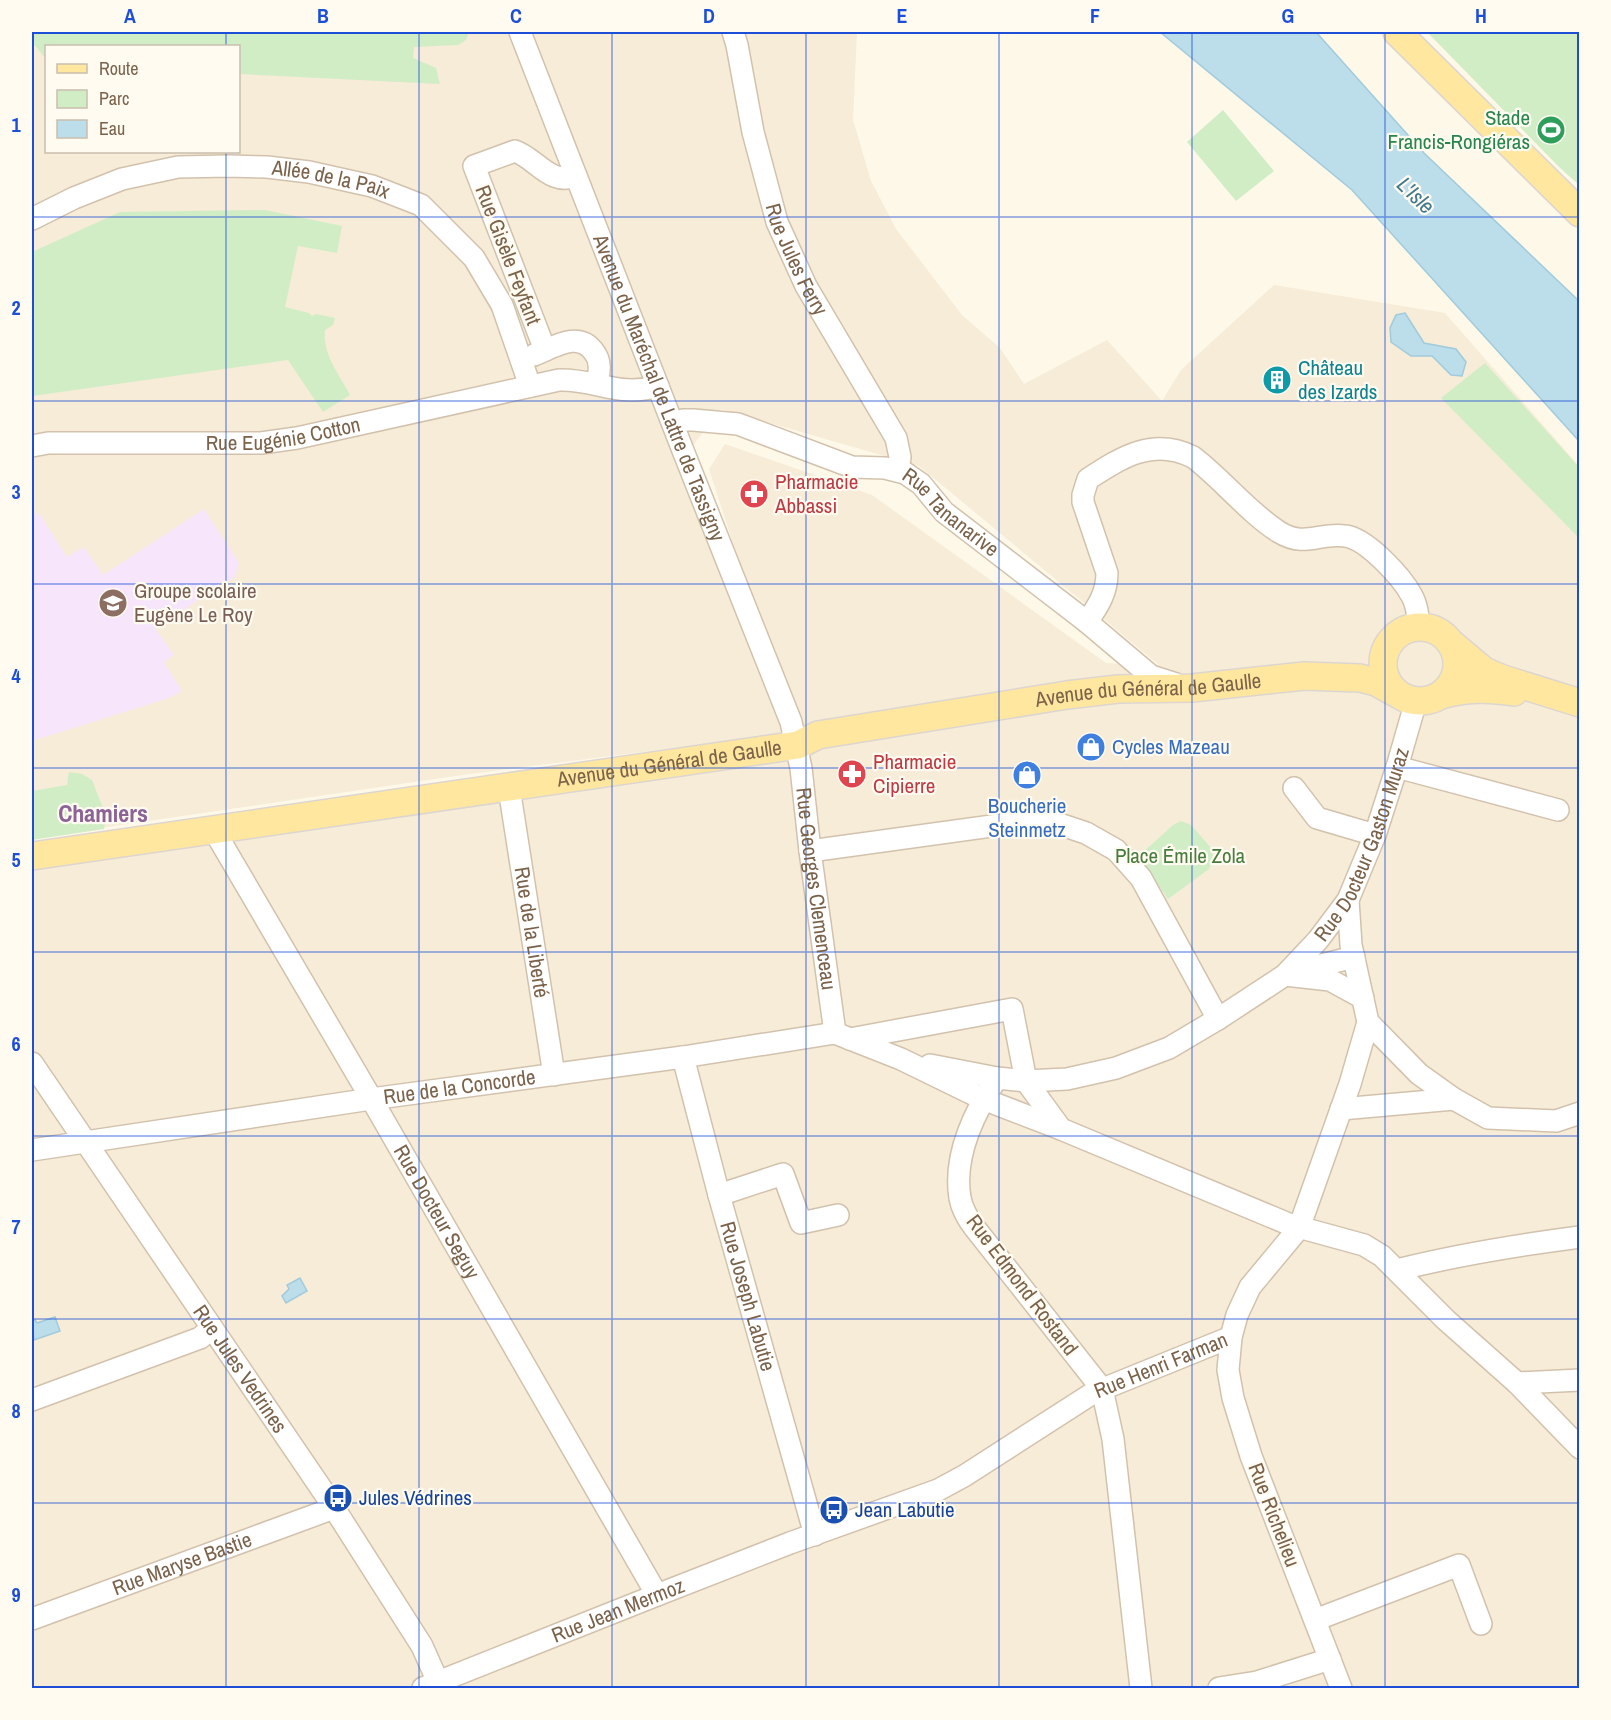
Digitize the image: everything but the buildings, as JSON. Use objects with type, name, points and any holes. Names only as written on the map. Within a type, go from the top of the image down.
[{"type":"main road","points":[[1397,32],[1580,213]]},
{"type":"main road","points":[[1419,626],[1438,631],[1484,671],[1579,702],[1479,688],[1418,696],[1388,683],[1383,671],[1382,658],[1386,646],[1400,632],[1419,626]]},
{"type":"main road","points":[[1418,696],[1449,687],[1455,677],[1457,666],[1452,644]]},
{"type":"main road","name":"Avenue du Général de Gaulle","points":[[1305,676],[1374,654],[1386,646]]},
{"type":"main road","name":"Avenue du Général de Gaulle","points":[[32,856],[798,745],[821,748],[1126,701],[1192,688],[1305,676],[1360,678],[1418,696]]},
{"type":"street","name":"Avenue du Maréchal de Lattre de Tassigny","points":[[520,32],[789,715],[798,745]]},
{"type":"street","name":"Rue Jules Ferry","points":[[733,32],[753,132],[777,222],[806,286],[896,438],[900,457],[898,471]]},
{"type":"street","name":"Rue Gisèle Feyfant","points":[[545,350],[474,166],[515,151],[522,153],[553,177],[568,179],[576,176]]},
{"type":"street","name":"Allée de la Paix","points":[[32,219],[74,198],[122,179],[178,167],[267,167],[309,172],[372,186],[421,205],[474,258],[502,305],[530,386]]},
{"type":"street","points":[[521,360],[567,342],[578,340],[585,342],[597,356],[600,364],[597,384]]},
{"type":"street","name":"Rue Eugénie Cotton","points":[[32,446],[48,443],[261,443],[297,438],[558,380],[576,380],[627,392],[639,392],[658,387]]},
{"type":"street","name":"Rue Tananarive","points":[[673,424],[683,420],[738,424],[852,467],[898,471],[913,477],[944,512],[1087,622],[1151,676],[1192,688]]},
{"type":"street","points":[[1087,622],[1100,602],[1107,585],[1107,573],[1083,502],[1088,479],[1126,456],[1164,448],[1183,452],[1206,466],[1279,532],[1301,540],[1334,535],[1360,540],[1399,578],[1412,596],[1419,626]]},
{"type":"street","name":"Rue Docteur Gaston Muraz","points":[[1218,1019],[1285,975],[1318,940],[1348,900],[1375,835],[1418,696]]},
{"type":"street","name":"Rue Georges Clemenceau","points":[[798,745],[810,851],[842,1036]]},
{"type":"street","points":[[1397,767],[1558,810]]},
{"type":"street","name":"Rue de la Liberté","points":[[509,788],[554,1075]]},
{"type":"street","points":[[1294,788],[1317,818],[1375,835]]},
{"type":"street","points":[[810,851],[1021,822],[1056,823],[1086,833],[1116,850],[1141,878],[1218,1019],[1169,1048],[1116,1068],[1066,1079],[1026,1081],[997,1078],[901,1059]]},
{"type":"street","name":"Rue Docteur Seguy","points":[[217,829],[219,838],[657,1595]]},
{"type":"street","points":[[1348,900],[1354,957],[1368,1022],[1419,1074],[1454,1099],[1488,1118],[1556,1121],[1580,1113]]},
{"type":"street","name":"Rue Docteur Gaston Muraz","points":[[1285,975],[1354,957]]},
{"type":"street","points":[[1285,975],[1330,980],[1363,998]]},
{"type":"street","name":"Rue de la Concorde","points":[[32,1150],[371,1099],[842,1036],[1012,1009],[1026,1081]]},
{"type":"street","name":"Rue Henri Farman","points":[[814,1535],[938,1490],[1102,1389],[1231,1337],[1237,1315],[1250,1287],[1299,1228],[1341,1109],[1368,1022]]},
{"type":"street","points":[[842,1036],[901,1059],[983,1099],[1299,1228],[1364,1245],[1382,1256],[1397,1270],[1446,1320],[1517,1383],[1580,1448]]},
{"type":"street","name":"Rue Joseph Labutie","points":[[683,1057],[719,1196],[814,1535]]},
{"type":"street","name":"Rue Jules Vedrines","points":[[32,1063],[334,1508],[422,1646],[430,1685]]},
{"type":"street","name":"Rue Edmond Rostand","points":[[997,1078],[983,1099],[964,1144],[959,1174],[960,1199],[967,1216],[1102,1389],[1113,1439],[1141,1689]]},
{"type":"street","points":[[1026,1081],[1061,1129]]},
{"type":"street","points":[[1341,1109],[1454,1099]]},
{"type":"street","points":[[719,1196],[783,1174],[801,1223],[838,1215]]},
{"type":"street","points":[[1397,1270],[1448,1257],[1580,1237]]},
{"type":"street","points":[[32,1400],[200,1338],[211,1329]]},
{"type":"street","name":"Rue Richelieu","points":[[1231,1337],[1228,1370],[1233,1398],[1251,1456],[1341,1689]]},
{"type":"street","points":[[1517,1383],[1580,1380]]},
{"type":"street","name":"Rue Maryse Bastie","points":[[32,1618],[334,1508]]},
{"type":"street","name":"Rue Jean Mermoz","points":[[430,1685],[814,1535]]},
{"type":"street","points":[[1315,1620],[1459,1566],[1480,1624]]},
{"type":"street","points":[[1219,1689],[1257,1682],[1330,1659]]},
{"type":"shaded area","points":[[32,32],[857,32],[853,120],[871,181],[896,229],[962,315],[1000,348],[1024,384],[1107,340],[1162,401],[1181,370],[1274,285],[1445,313],[1579,466],[1579,1688],[32,1688],[32,847],[783,734],[462,775],[32,838]],"holes":[[[721,409],[919,466],[1159,665],[1106,663],[872,495],[725,444],[709,469],[786,709],[680,462]]]},
{"type":"shaded area","name":"Groupe scolaire Eugène Le Roy","points":[[204,509],[239,563],[235,577],[155,628],[174,655],[164,662],[182,691],[169,698],[32,741],[32,517],[39,513],[67,557],[84,547],[103,575]]},
{"type":"green space","points":[[32,32],[469,32],[466,40],[458,45],[414,47],[413,58],[436,68],[440,84],[240,74],[240,45],[45,45],[45,58],[32,42]]},
{"type":"green space","name":"Stade Francis-Rongiéras","points":[[1427,32],[1579,32],[1579,185],[1559,167]]},
{"type":"green space","points":[[1223,110],[1274,171],[1236,201],[1187,142]]},
{"type":"green space","points":[[265,210],[342,226],[337,253],[298,246],[285,307],[309,313],[312,316],[316,314],[335,318],[333,325],[325,330],[326,347],[332,364],[350,395],[323,412],[288,360],[32,396],[32,252],[120,212]]},
{"type":"green space","points":[[1485,363],[1579,467],[1579,538],[1441,398]]},
{"type":"green space","points":[[69,772],[82,774],[92,780],[106,816],[104,829],[32,840],[32,791],[67,785]]},
{"type":"green space","name":"Place Émile Zola","points":[[1181,821],[1191,825],[1212,849],[1213,859],[1209,869],[1168,899],[1139,856],[1173,825]]},
{"type":"water","name":"L'Isle","points":[[1160,32],[1316,32],[1424,153],[1579,301],[1579,441],[1352,190]]},
{"type":"water","points":[[1405,313],[1424,343],[1456,349],[1466,362],[1462,376],[1451,375],[1432,356],[1411,356],[1391,342],[1390,328],[1396,315]]},
{"type":"water","points":[[300,1278],[307,1291],[286,1303],[282,1296],[289,1289],[287,1285]]},
{"type":"water","points":[[55,1317],[60,1331],[34,1340],[32,1321],[35,1320],[37,1323]]},
{"type":"place","name":"Stade Francis-Rongiéras","points":[[1551,130]]},
{"type":"place","name":"Château des Izards","points":[[1277,380]]},
{"type":"place","name":"Pharmacie Abbassi","points":[[754,494]]},
{"type":"place","name":"Groupe scolaire Eugène Le Roy","points":[[113,603]]},
{"type":"place","name":"Cycles Mazeau","points":[[1091,747]]},
{"type":"place","name":"Pharmacie Cipierre","points":[[852,774]]},
{"type":"place","name":"Boucherie Steinmetz","points":[[1027,775]]},
{"type":"place","name":"Jules Védrines","points":[[338,1498]]},
{"type":"place","name":"Jean Labutie","points":[[834,1510]]},
{"type":"district","name":"Chamiers","points":[[103,814]]}]
